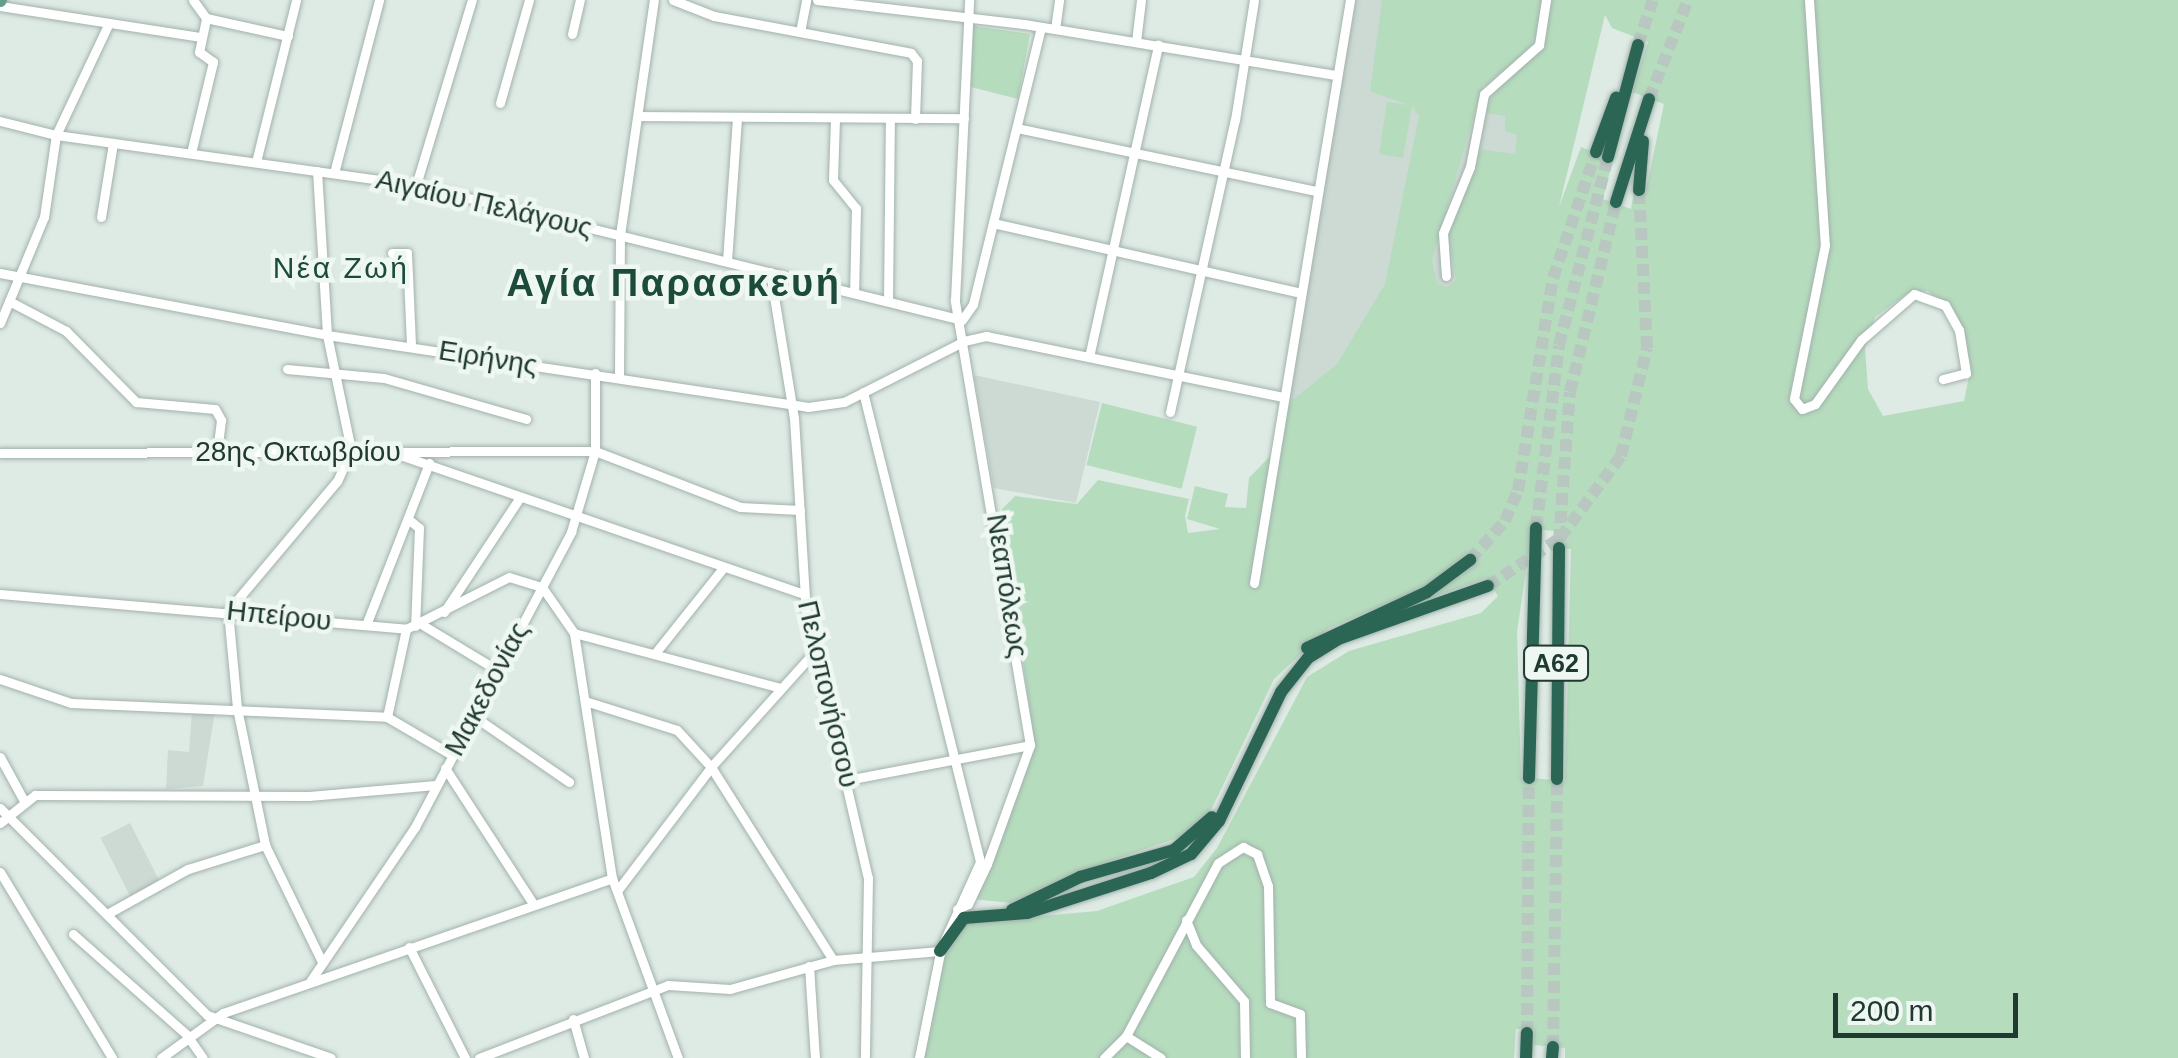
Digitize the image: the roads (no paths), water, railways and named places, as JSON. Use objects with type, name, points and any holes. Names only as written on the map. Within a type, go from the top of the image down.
[{"type":"highway","points":[[1602,155],[1638,45]]},
{"type":"highway","points":[[1616,202],[1649,99],[1639,190]]},
{"type":"highway","name":"Α62","points":[[1529,778],[1536,528]]},
{"type":"highway","name":"Α62","points":[[1557,779],[1559,548]]},
{"type":"highway","points":[[967,909],[1005,912],[1080,878],[1188,842],[1212,817],[1272,691],[1295,659],[1335,630],[1427,592],[1470,560]]},
{"type":"highway","points":[[967,909],[1014,916],[1151,873],[1190,854],[1224,814],[1281,692],[1308,658],[1338,639],[1488,586]]},
{"type":"highway","points":[[940,951],[967,909]]},
{"type":"highway","points":[[1526,1033],[1526,1058]]},
{"type":"street","points":[[193,0],[206,18],[288,36]]},
{"type":"street","points":[[256,162],[296,0]]},
{"type":"street","points":[[334,173],[378,0]]},
{"type":"street","points":[[416,185],[472,0]]},
{"type":"street","points":[[500,103],[528,0]]},
{"type":"street","points":[[572,34],[580,0]]},
{"type":"street","points":[[620,377],[620,234],[654,0]]},
{"type":"street","points":[[674,0],[714,16],[915,57],[915,119]]},
{"type":"street","points":[[800,32],[806,0]]},
{"type":"street","points":[[817,0],[862,2],[903,14],[1054,29],[1337,75]]},
{"type":"street","points":[[903,14],[904,0]]},
{"type":"street","name":"Νεαπόλεως","points":[[970,0],[955,300],[962,320],[1030,745],[991,848]]},
{"type":"street","points":[[1054,29],[1059,0]]},
{"type":"street","points":[[1136,42],[1141,0]]},
{"type":"street","points":[[1170,412],[1224,170],[1254,0]]},
{"type":"street","points":[[1254,583],[1350,0]]},
{"type":"street","points":[[1446,276],[1443,233],[1470,167],[1480,103],[1487,90],[1539,46],[1546,0]]},
{"type":"street","points":[[1809,0],[1825,246],[1794,398],[1802,409],[1815,404],[1861,340],[1914,294],[1945,304],[1958,330],[1966,372],[1943,379]]},
{"type":"street","points":[[0,2],[74,19],[200,36]]},
{"type":"street","points":[[191,153],[213,62],[199,52],[206,18]]},
{"type":"street","points":[[0,323],[22,280],[44,217],[56,135],[109,23]]},
{"type":"street","points":[[962,320],[973,304],[1040,27]]},
{"type":"street","points":[[1089,357],[1158,46]]},
{"type":"street","points":[[639,116],[964,118]]},
{"type":"street","points":[[727,260],[737,117]]},
{"type":"street","points":[[835,119],[833,180],[856,208],[854,293]]},
{"type":"street","points":[[888,301],[890,119]]},
{"type":"street","name":"Αιγαίου Πελάγους","points":[[0,120],[56,135],[416,185],[962,320]]},
{"type":"street","points":[[1017,128],[1318,191]]},
{"type":"street","points":[[100,217],[113,142]]},
{"type":"street","points":[[318,170],[327,335],[351,450],[337,482],[228,611],[236,708],[252,797],[265,844],[322,962]]},
{"type":"street","points":[[993,223],[1301,293]]},
{"type":"street","points":[[392,253],[407,253],[410,346]]},
{"type":"street","name":"Πελοπονήσσου","points":[[770,272],[792,404],[804,594],[868,878],[864,1058]]},
{"type":"street","name":"Ειρήνης","points":[[4,274],[327,335],[827,408],[964,340]]},
{"type":"street","points":[[13,301],[66,331],[136,402],[216,410],[222,420],[217,452]]},
{"type":"street","points":[[964,340],[986,336],[1282,396]]},
{"type":"street","points":[[287,369],[384,378],[526,419]]},
{"type":"street","name":"Μακεδονίας","points":[[311,980],[436,786],[577,518],[595,451],[595,374]]},
{"type":"street","points":[[863,392],[980,863]]},
{"type":"street","points":[[366,626],[434,451]]},
{"type":"street","points":[[595,451],[727,503],[800,510]]},
{"type":"street","name":"28ης Οκτωβρίου","points":[[0,453],[595,451]]},
{"type":"street","points":[[393,452],[804,594]]},
{"type":"street","points":[[444,612],[520,497]]},
{"type":"street","points":[[387,717],[414,626],[419,535],[406,524]]},
{"type":"street","points":[[656,652],[723,568]]},
{"type":"street","points":[[414,626],[515,576],[542,587],[574,633],[612,878],[678,1058]]},
{"type":"street","name":"Ηπείρου","points":[[0,594],[366,626],[414,626]]},
{"type":"street","points":[[414,626],[497,670]]},
{"type":"street","points":[[574,633],[780,688]]},
{"type":"street","points":[[617,891],[711,767],[814,651]]},
{"type":"street","points":[[0,679],[71,704],[387,717],[452,755]]},
{"type":"street","points":[[585,701],[664,722],[711,767],[833,960]]},
{"type":"street","points":[[472,716],[569,782]]},
{"type":"street","points":[[848,780],[1030,745]]},
{"type":"street","points":[[0,757],[23,799]]},
{"type":"street","points":[[445,768],[534,905]]},
{"type":"street","points":[[331,1058],[215,1019],[3,816],[23,799],[252,797],[436,786]]},
{"type":"street","points":[[107,914],[188,869],[265,844]]},
{"type":"street","points":[[919,1058],[940,951],[967,909],[991,848]]},
{"type":"street","points":[[967,909],[980,863],[991,848]]},
{"type":"street","points":[[1104,1058],[1126,1036],[1223,856],[1236,848],[1254,850],[1270,895],[1270,1003],[1300,1014],[1301,1058]]},
{"type":"street","points":[[0,872],[110,1054],[98,1058]]},
{"type":"street","points":[[161,1058],[186,1034],[227,1012],[612,878]]},
{"type":"street","points":[[1186,920],[1196,945],[1244,1000],[1245,1058]]},
{"type":"street","points":[[73,934],[186,1034],[203,1058]]},
{"type":"street","points":[[1171,948],[1196,945]]},
{"type":"street","points":[[331,947],[341,970]]},
{"type":"street","points":[[409,947],[465,1058]]},
{"type":"street","points":[[479,1058],[573,1018],[668,985],[730,989],[833,960],[940,951]]},
{"type":"street","points":[[808,966],[815,1058]]},
{"type":"street","points":[[573,1018],[584,1058]]},
{"type":"street","points":[[1126,1036],[1161,1058]]},
{"type":"tunnel","points":[[1638,45],[1653,0]]},
{"type":"tunnel","points":[[1649,99],[1688,0]]},
{"type":"tunnel","points":[[1470,560],[1505,521],[1518,491],[1553,278],[1596,152]]},
{"type":"tunnel","points":[[1536,528],[1559,345],[1608,157]]},
{"type":"tunnel","points":[[1488,586],[1560,538],[1621,456],[1647,348],[1639,190]]},
{"type":"tunnel","points":[[1559,541],[1570,392],[1616,202]]},
{"type":"tunnel","points":[[1527,1033],[1529,778]]},
{"type":"tunnel","points":[[1553,1047],[1557,779]]},
{"type":"district","name":"Νέα Ζωή","points":[[341,268]]},
{"type":"district","name":"Αγία Παρασκευή","points":[[674,284]]}]
